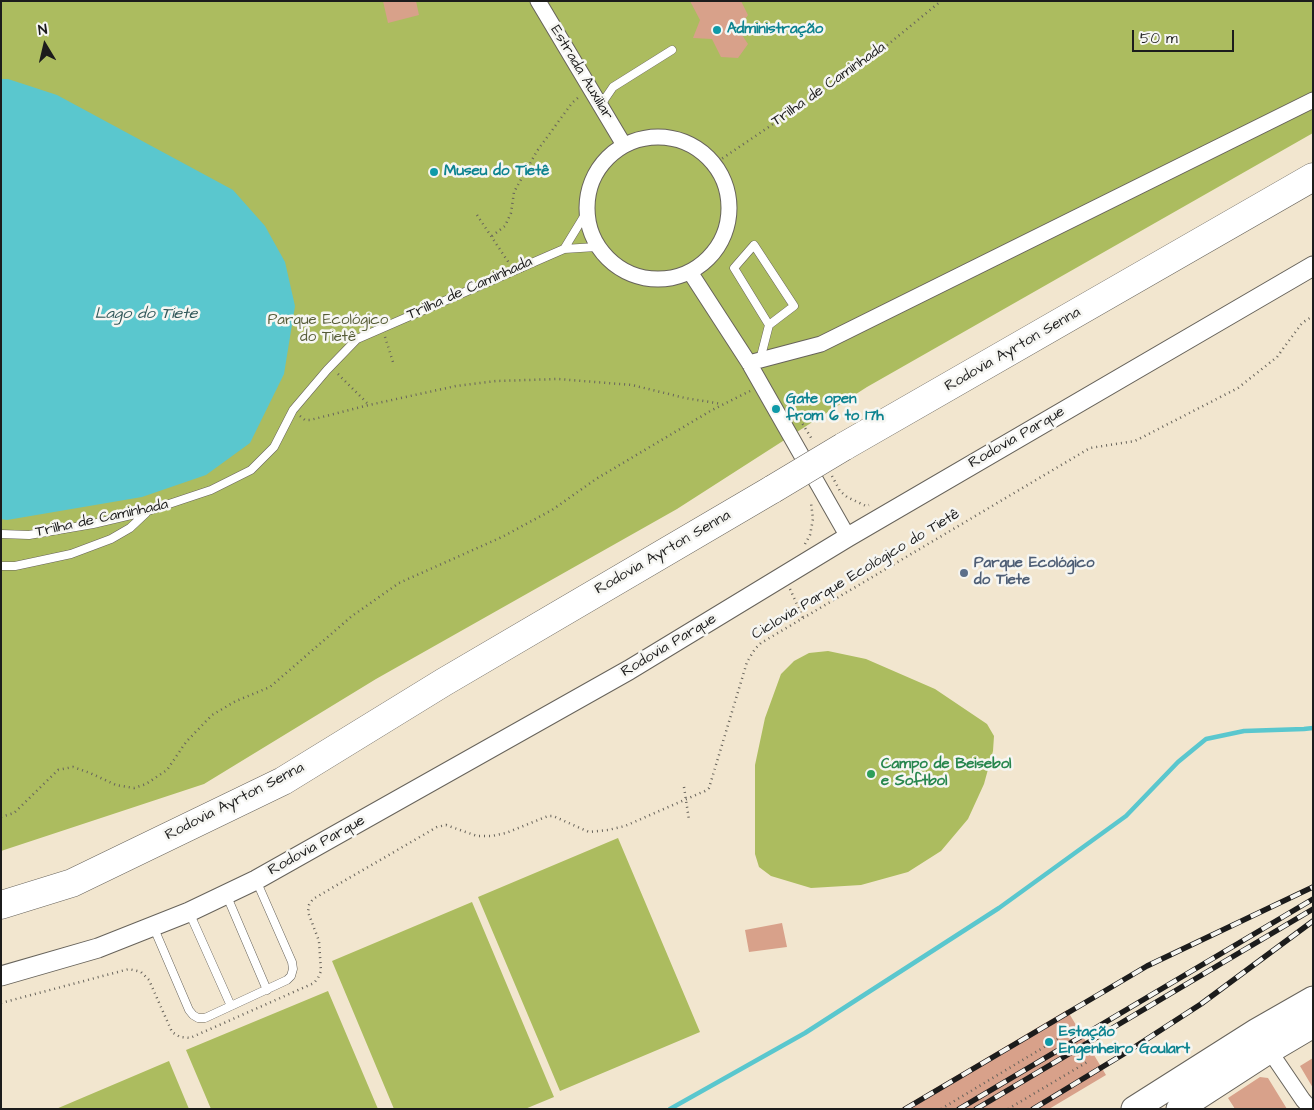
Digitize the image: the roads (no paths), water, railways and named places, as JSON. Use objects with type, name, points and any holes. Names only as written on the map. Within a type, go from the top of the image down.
[{"type":"highway","name":"Rodovia Ayrton Senna","points":[[1,905],[72,883],[283,781],[444,682],[773,489],[1313,177]]},
{"type":"main road","points":[[1134,1109],[1257,1031],[1313,999]]},
{"type":"main road","points":[[1179,1109],[1270,1050],[1313,1025]]},
{"type":"street","name":"Estrada Auxiliar","points":[[538,1],[624,145]]},
{"type":"street","points":[[755,361],[821,344],[1313,100]]},
{"type":"street","points":[[656,137],[688,143],[714,164],[726,186],[730,211],[724,235],[710,256],[690,272],[668,279],[645,278],[624,271],[596,247],[586,213],[587,195],[594,175],[607,158],[624,145],[656,137]]},
{"type":"street","name":"Rodovia Parque","points":[[1,976],[98,948],[189,912],[256,880],[629,670],[848,537],[1313,266]]},
{"type":"street","points":[[690,272],[755,361],[762,385],[848,537]]},
{"type":"street","points":[[1270,1050],[1311,1109]]},
{"type":"lane","points":[[600,106],[613,87],[672,50]]},
{"type":"lane","points":[[564,248],[586,213]]},
{"type":"lane","points":[[755,361],[769,325],[794,306],[754,245],[734,268],[769,325]]},
{"type":"lane","name":"Trilha de Caminhada","points":[[1,534],[29,535],[93,524],[148,511],[212,490],[251,470],[274,446],[292,412],[330,367],[357,339],[564,248],[596,247]]},
{"type":"lane","points":[[1,566],[15,566],[71,554],[111,539],[130,528],[148,511]]},
{"type":"lane","points":[[153,926],[193,1016],[205,1018],[267,990],[291,976],[292,962],[256,880]]},
{"type":"lane","points":[[226,894],[267,990]]},
{"type":"lane","points":[[189,912],[231,1006]]},
{"type":"water","name":"Lago do Tiete","points":[[1,79],[8,79],[57,95],[233,190],[265,226],[285,262],[295,306],[284,374],[250,443],[206,475],[142,497],[7,520],[1,519]]},
{"type":"waterway","points":[[670,1109],[805,1033],[999,908],[1126,816],[1178,762],[1206,739],[1244,731],[1313,728]]},
{"type":"railway","points":[[905,1109],[1147,966],[1313,887]]},
{"type":"railway","points":[[959,1109],[1313,899]]},
{"type":"railway","points":[[976,1109],[1313,909]]},
{"type":"railway","points":[[1033,1109],[1201,1004],[1313,921]]},
{"type":"place","name":"Administração","points":[[717,30]]},
{"type":"place","name":"Museu do Tietê","points":[[434,172]]},
{"type":"place","name":"Gate open from 6 to 17h","points":[[776,409]]},
{"type":"place","name":"Parque Ecológico do Tiete","points":[[964,573]]},
{"type":"place","name":"Campo de Beisebol e Softbol","points":[[871,774]]},
{"type":"place","name":"Estação Engenheiro Goulart","points":[[1049,1042]]},
{"type":"park label","name":"Parque Ecológico do Tietê","points":[[328,330]]}]
